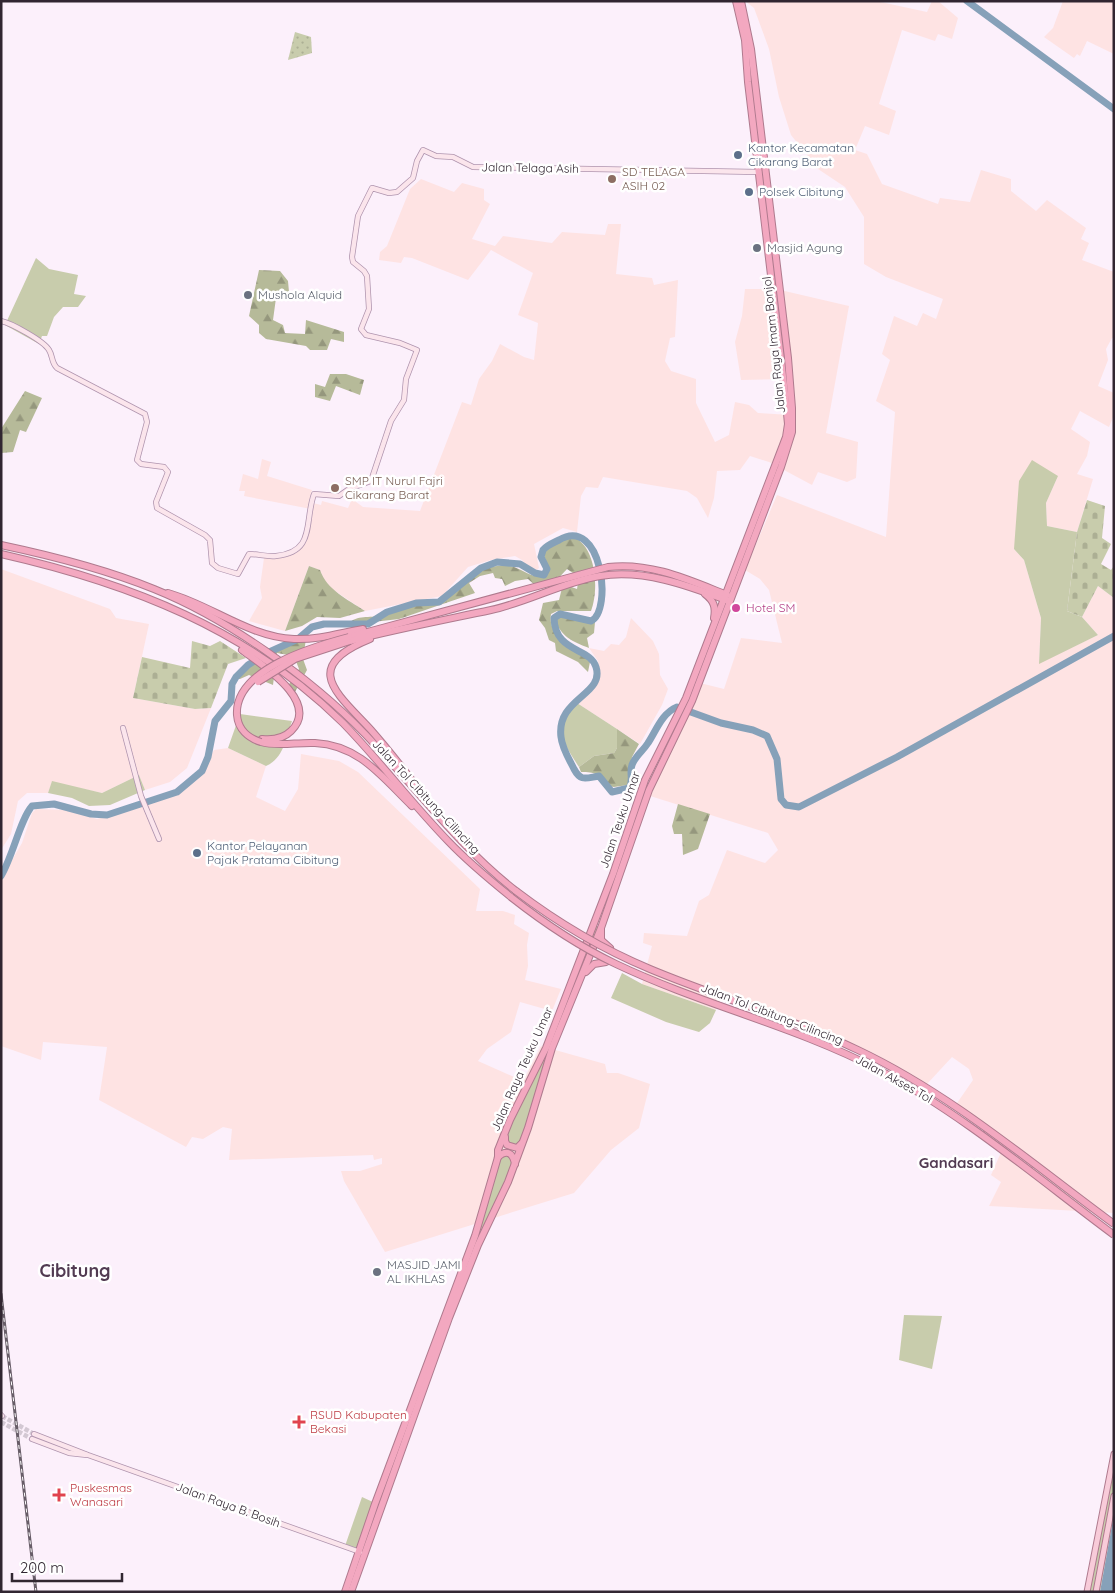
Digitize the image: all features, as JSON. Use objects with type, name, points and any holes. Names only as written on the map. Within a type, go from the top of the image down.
[{"type":"highway","name":"Jalan Raya Imam Bonjol","points":[[689,699],[711,631],[727,598],[737,566],[776,465],[788,424],[774,272],[751,82],[745,40],[736,1]]},
{"type":"highway","name":"Jalan Raya Imam Bonjol","points":[[689,699],[727,598],[781,467],[792,432],[789,373],[759,172],[751,82],[751,49],[741,1]]},
{"type":"highway","name":"Jalan Tol Cibitung–Cilincing","points":[[1,545],[40,553],[94,568],[154,589],[244,638],[310,682],[358,728],[450,829],[495,874],[566,927],[620,956],[680,981],[830,1037],[883,1062],[968,1116],[1114,1225]]},
{"type":"highway","points":[[1,554],[89,576],[153,598],[218,630],[268,666],[293,693],[299,712],[295,726],[286,735],[274,739],[261,740]]},
{"type":"highway","points":[[154,589],[180,596],[263,633],[292,639],[309,639],[398,629],[493,609],[584,580],[612,575],[651,577],[701,587],[722,587],[737,566]]},
{"type":"highway","points":[[449,842],[367,763],[347,749],[332,744],[270,744],[247,735],[238,723],[238,706],[245,689],[266,670],[294,654],[392,624],[583,572],[608,567],[648,568],[727,598]]},
{"type":"highway","points":[[701,587],[714,606],[711,631]]},
{"type":"highway","points":[[398,629],[344,651],[332,667],[331,683],[342,700],[371,731],[450,829]]},
{"type":"highway","name":"Jalan Tol Cibitung–Cilincing","points":[[268,666],[341,722],[449,842],[511,897],[580,945],[616,964],[827,1046],[879,1070],[963,1123],[1114,1234]]},
{"type":"highway","name":"Jalan Teuku Umar","points":[[590,954],[601,928],[645,780],[681,717],[689,699]]},
{"type":"highway","name":"Jalan Teuku Umar","points":[[584,949],[625,849]]},
{"type":"highway","points":[[601,928],[601,940],[614,950]]},
{"type":"highway","points":[[584,949],[596,940]]},
{"type":"highway","name":"Jalan Raya Teuku Umar","points":[[409,1422],[475,1236],[498,1157],[498,1150],[510,1120],[546,1048],[584,949]]},
{"type":"highway","name":"Jalan Raya Teuku Umar","points":[[345,1592],[358,1550],[386,1483],[472,1259],[515,1164],[552,1048],[590,954]]},
{"type":"highway","points":[[581,979],[594,964],[606,962]]},
{"type":"highway","points":[[505,1134],[504,1141],[507,1145],[517,1148],[522,1144]]},
{"type":"highway","points":[[498,1157],[506,1152],[511,1153],[514,1156],[515,1164]]},
{"type":"highway","name":"Jalan Raya Teuku Umar","points":[[351,1592],[386,1483]]},
{"type":"main road","name":"Jalan Akses Tol","points":[[596,940],[648,970],[856,1050],[906,1077],[1114,1225]]},
{"type":"main road","name":"Jalan Akses Tol","points":[[590,954],[606,962],[810,1037],[880,1068],[934,1097],[1114,1234]]},
{"type":"main road","points":[[1087,1592],[1114,1454]]},
{"type":"main road","points":[[1096,1592],[1114,1496]]},
{"type":"street","name":"Jalan Telaga Asih","points":[[1,321],[22,330],[47,347],[57,368],[145,414],[145,430],[137,460],[141,464],[164,467],[168,470],[156,502],[157,508],[205,535],[210,540],[212,564],[225,571],[238,574],[249,554],[277,556],[294,552],[302,546],[314,494],[339,496],[348,488],[371,481],[391,421],[404,400],[406,378],[416,350],[400,343],[369,336],[361,331],[362,323],[369,308],[367,276],[352,258],[358,216],[372,188],[389,193],[398,192],[413,178],[417,162],[423,150],[436,156],[453,157],[473,167],[759,172]]},
{"type":"street","points":[[123,728],[142,800],[159,839]]},
{"type":"street","name":"Jalan Raya B. Bosih","points":[[33,1436],[69,1453],[88,1456],[358,1550]]},
{"type":"street","points":[[358,1550],[362,1558]]},
{"type":"shaded area","points":[[745,1],[876,1],[927,12],[932,1],[938,1],[958,18],[952,39],[938,34],[935,41],[902,30],[879,104],[896,111],[889,135],[865,126],[855,150],[867,154],[882,184],[938,204],[940,198],[970,202],[981,170],[1011,179],[1011,191],[1036,211],[1047,200],[1086,228],[1081,239],[1089,243],[1082,260],[1114,272],[1114,338],[1112,338],[1106,349],[1108,360],[1098,386],[1114,393],[1114,415],[1109,427],[1080,411],[1071,429],[1090,442],[1087,456],[1077,474],[1093,479],[1077,532],[1047,526],[1046,503],[1058,476],[1014,549],[1024,560],[1041,618],[1039,663],[1098,635],[1082,617],[1098,586],[1114,598],[1114,1213],[989,1206],[1001,1182],[991,1175],[1006,1141],[955,1106],[973,1080],[969,1069],[952,1057],[927,1084],[861,1049],[722,994],[716,1010],[642,984],[652,946],[643,943],[644,933],[687,936],[699,901],[709,895],[727,850],[765,863],[778,850],[768,833],[647,795],[700,683],[724,689],[741,638],[782,643],[769,590],[760,579],[745,570],[777,495],[886,537],[895,412],[876,401],[890,360],[882,354],[894,316],[917,326],[923,313],[936,319],[943,299],[886,277],[864,264],[864,217],[845,187],[818,169],[791,135],[779,97],[769,49],[754,8]]},
{"type":"shaded area","points":[[1063,1],[1114,1],[1114,54],[1087,41],[1080,56],[1077,54],[1074,58],[1044,37],[1053,28]]},
{"type":"shaded area","points":[[421,179],[454,192],[462,183],[484,189],[484,200],[490,204],[472,239],[495,246],[503,236],[552,243],[562,232],[605,235],[608,224],[621,224],[616,274],[652,278],[654,285],[678,280],[675,337],[670,338],[665,361],[671,371],[696,379],[696,403],[715,442],[729,435],[735,402],[749,405],[758,413],[791,415],[788,379],[741,380],[735,342],[742,316],[745,289],[776,289],[849,306],[826,433],[858,442],[856,478],[847,482],[818,472],[812,485],[769,462],[750,456],[740,470],[717,471],[714,498],[708,518],[697,498],[687,491],[603,477],[598,488],[586,487],[581,496],[577,532],[563,528],[534,544],[539,568],[535,571],[528,568],[522,560],[515,556],[491,560],[468,567],[442,596],[365,611],[332,589],[324,580],[320,570],[309,566],[285,631],[249,621],[262,598],[260,587],[264,558],[274,558],[299,550],[303,544],[311,509],[244,496],[245,491],[239,491],[243,474],[258,479],[262,459],[271,462],[267,476],[312,490],[309,502],[321,505],[322,501],[348,508],[352,499],[363,507],[420,511],[462,402],[471,405],[479,379],[492,361],[500,344],[524,357],[534,360],[538,323],[518,315],[533,273],[491,250],[468,280],[412,258],[404,257],[401,263],[379,260],[380,252],[387,246],[410,189]]},
{"type":"shaded area","points":[[1,569],[110,609],[116,618],[149,624],[133,698],[195,709],[211,708],[187,768],[170,782],[145,790],[139,775],[102,793],[52,782],[48,793],[27,793],[18,801],[11,834],[1,850]]},
{"type":"shaded area","points":[[631,618],[653,641],[659,654],[660,675],[668,689],[662,705],[640,744],[577,703],[590,694],[596,686],[599,671],[598,661],[589,648],[604,651],[611,644],[619,645],[626,637]]},
{"type":"shaded area","points":[[228,748],[266,766],[256,797],[285,811],[298,789],[301,754],[339,761],[358,772],[480,889],[476,911],[503,911],[515,915],[514,924],[529,933],[527,945],[528,966],[525,980],[561,989],[552,1011],[520,1002],[511,1032],[487,1049],[478,1061],[523,1081],[541,1046],[605,1064],[607,1073],[618,1073],[650,1084],[639,1128],[611,1150],[574,1193],[385,1252],[344,1181],[341,1171],[360,1171],[382,1164],[382,1158],[374,1160],[373,1155],[229,1160],[232,1129],[223,1127],[203,1139],[192,1137],[186,1147],[99,1100],[107,1047],[43,1042],[41,1060],[1,1046],[1,879],[22,843],[32,813],[36,809],[68,810],[97,819],[176,795],[201,773],[214,750]]},
{"type":"green space","points":[[295,32],[311,37],[312,53],[288,60]]},
{"type":"green space","points":[[36,258],[49,269],[78,275],[74,294],[86,296],[78,307],[63,307],[54,317],[47,336],[42,336],[39,344],[5,325]]},
{"type":"green space","points":[[259,270],[280,271],[288,281],[289,292],[283,293],[281,299],[276,298],[273,320],[283,325],[285,333],[305,334],[306,320],[344,332],[344,342],[331,339],[327,350],[310,350],[306,346],[266,339],[259,333],[259,325],[249,316]]},
{"type":"green space","points":[[330,374],[346,374],[364,380],[360,395],[336,386],[330,401],[315,397],[315,384],[325,387]]},
{"type":"green space","points":[[25,391],[42,398],[26,432],[20,430],[13,452],[1,453],[1,429]]},
{"type":"green space","points":[[1032,460],[1058,476],[1046,503],[1047,526],[1077,532],[1067,611],[1082,617],[1098,635],[1039,664],[1041,618],[1024,560],[1014,549],[1019,481]]},
{"type":"green space","points":[[1087,500],[1105,506],[1102,538],[1111,544],[1101,564],[1111,570],[1114,566],[1114,598],[1098,586],[1082,617],[1067,611],[1077,532]]},
{"type":"green space","points":[[564,535],[575,538],[583,544],[589,553],[595,577],[594,601],[591,611],[557,611],[551,614],[551,623],[559,636],[590,662],[588,672],[578,662],[556,651],[555,643],[549,640],[545,628],[539,620],[543,603],[559,600],[563,584],[577,589],[579,577],[567,569],[553,584],[537,587],[528,579],[515,581],[505,586],[502,579],[495,578],[493,573],[480,576],[469,583],[475,593],[399,619],[347,625],[357,618],[379,616],[408,607],[432,605],[442,602],[473,573],[481,569],[508,565],[531,575],[541,576],[548,566],[543,553],[546,545]]},
{"type":"green space","points":[[309,566],[320,570],[327,583],[333,589],[365,611],[340,618],[317,617],[302,626],[285,631]]},
{"type":"green space","points":[[559,614],[595,622],[594,633],[587,638],[589,648],[573,641],[560,630],[555,619]]},
{"type":"green space","points":[[307,632],[303,659],[307,670],[295,692],[286,689],[299,669],[294,656],[277,653],[273,685],[249,675],[240,679],[233,679],[245,666],[259,656],[296,642]]},
{"type":"green space","points":[[192,641],[210,646],[220,641],[246,658],[228,664],[211,708],[195,709],[133,698],[142,657],[190,668]]},
{"type":"green space","points":[[577,703],[617,729],[617,748],[614,753],[594,756],[579,767],[564,742],[563,735],[565,720]]},
{"type":"green space","points":[[240,714],[292,721],[281,753],[266,766],[228,748]]},
{"type":"green space","points":[[617,729],[639,744],[632,757],[628,785],[614,787],[607,786],[597,775],[590,772],[581,772],[579,767],[594,756],[614,753],[617,748]]},
{"type":"green space","points":[[139,775],[145,790],[110,805],[89,806],[72,798],[48,793],[52,781],[102,793]]},
{"type":"green space","points":[[678,804],[710,814],[698,849],[683,855],[682,834],[674,834],[672,826]]},
{"type":"green space","points":[[593,925],[601,928],[552,1048],[520,1147],[507,1145],[505,1134],[527,1088]]},
{"type":"green space","points":[[622,973],[642,984],[716,1010],[710,1023],[699,1032],[666,1022],[611,998]]},
{"type":"green space","points":[[506,1152],[515,1164],[478,1245],[362,1555],[360,1552],[345,1546],[362,1497],[375,1503],[444,1320],[498,1157]]},
{"type":"green space","points":[[904,1315],[942,1316],[932,1369],[899,1360]]},
{"type":"green space","points":[[1114,1454],[1114,1514],[1100,1592],[1087,1592]]},
{"type":"water","points":[[1114,1514],[1114,1592],[1100,1592]]},
{"type":"waterway","points":[[967,1],[1114,109]]},
{"type":"waterway","points":[[1,876],[24,820],[32,806],[54,804],[91,814],[107,815],[177,792],[202,771],[208,757],[215,721],[231,701],[232,684],[236,677],[248,665],[267,653],[298,639],[312,627],[324,624],[368,624],[387,612],[416,603],[439,602],[481,568],[497,562],[520,564],[535,573],[544,575],[547,569],[541,557],[543,550],[548,545],[559,540],[574,536],[585,541],[594,552],[599,567],[602,584],[598,614],[591,621],[560,614],[554,618],[560,638],[593,661],[597,676],[594,684],[572,705],[566,714],[561,724],[561,737],[566,753],[579,776],[584,778],[599,776],[612,792],[629,788],[633,762],[648,743],[663,718],[677,707],[721,723],[753,730],[767,736],[777,759],[781,799],[786,805],[799,807],[897,757],[1114,636]]},
{"type":"tunnel","points":[[2,1416],[34,1434]]},
{"type":"tunnel","points":[[1,1422],[32,1439]]},
{"type":"railway","points":[[1,1294],[36,1592]]},
{"type":"place","name":"Kantor Kecamatan Cikarang Barat","points":[[738,155]]},
{"type":"place","name":"SD TELAGA ASIH 02","points":[[612,179]]},
{"type":"place","name":"Polsek Cibitung","points":[[749,192]]},
{"type":"place","name":"Masjid Agung","points":[[757,248]]},
{"type":"place","name":"Mushola Alquid","points":[[248,295]]},
{"type":"place","name":"SMP IT Nurul Fajri Cikarang Barat","points":[[335,488]]},
{"type":"place","name":"Hotel SM","points":[[736,608]]},
{"type":"place","name":"Kantor Pelayanan Pajak Pratama Cibitung","points":[[197,853]]},
{"type":"place","name":"MASJID JAMI AL IKHLAS","points":[[377,1272]]},
{"type":"place","name":"RSUD Kabupaten Bekasi","points":[[299,1422]]},
{"type":"place","name":"Puskesmas Wanasari","points":[[59,1495]]},
{"type":"district","name":"Gandasari","points":[[956,1163]]},
{"type":"district","name":"Cibitung","points":[[75,1271]]}]
